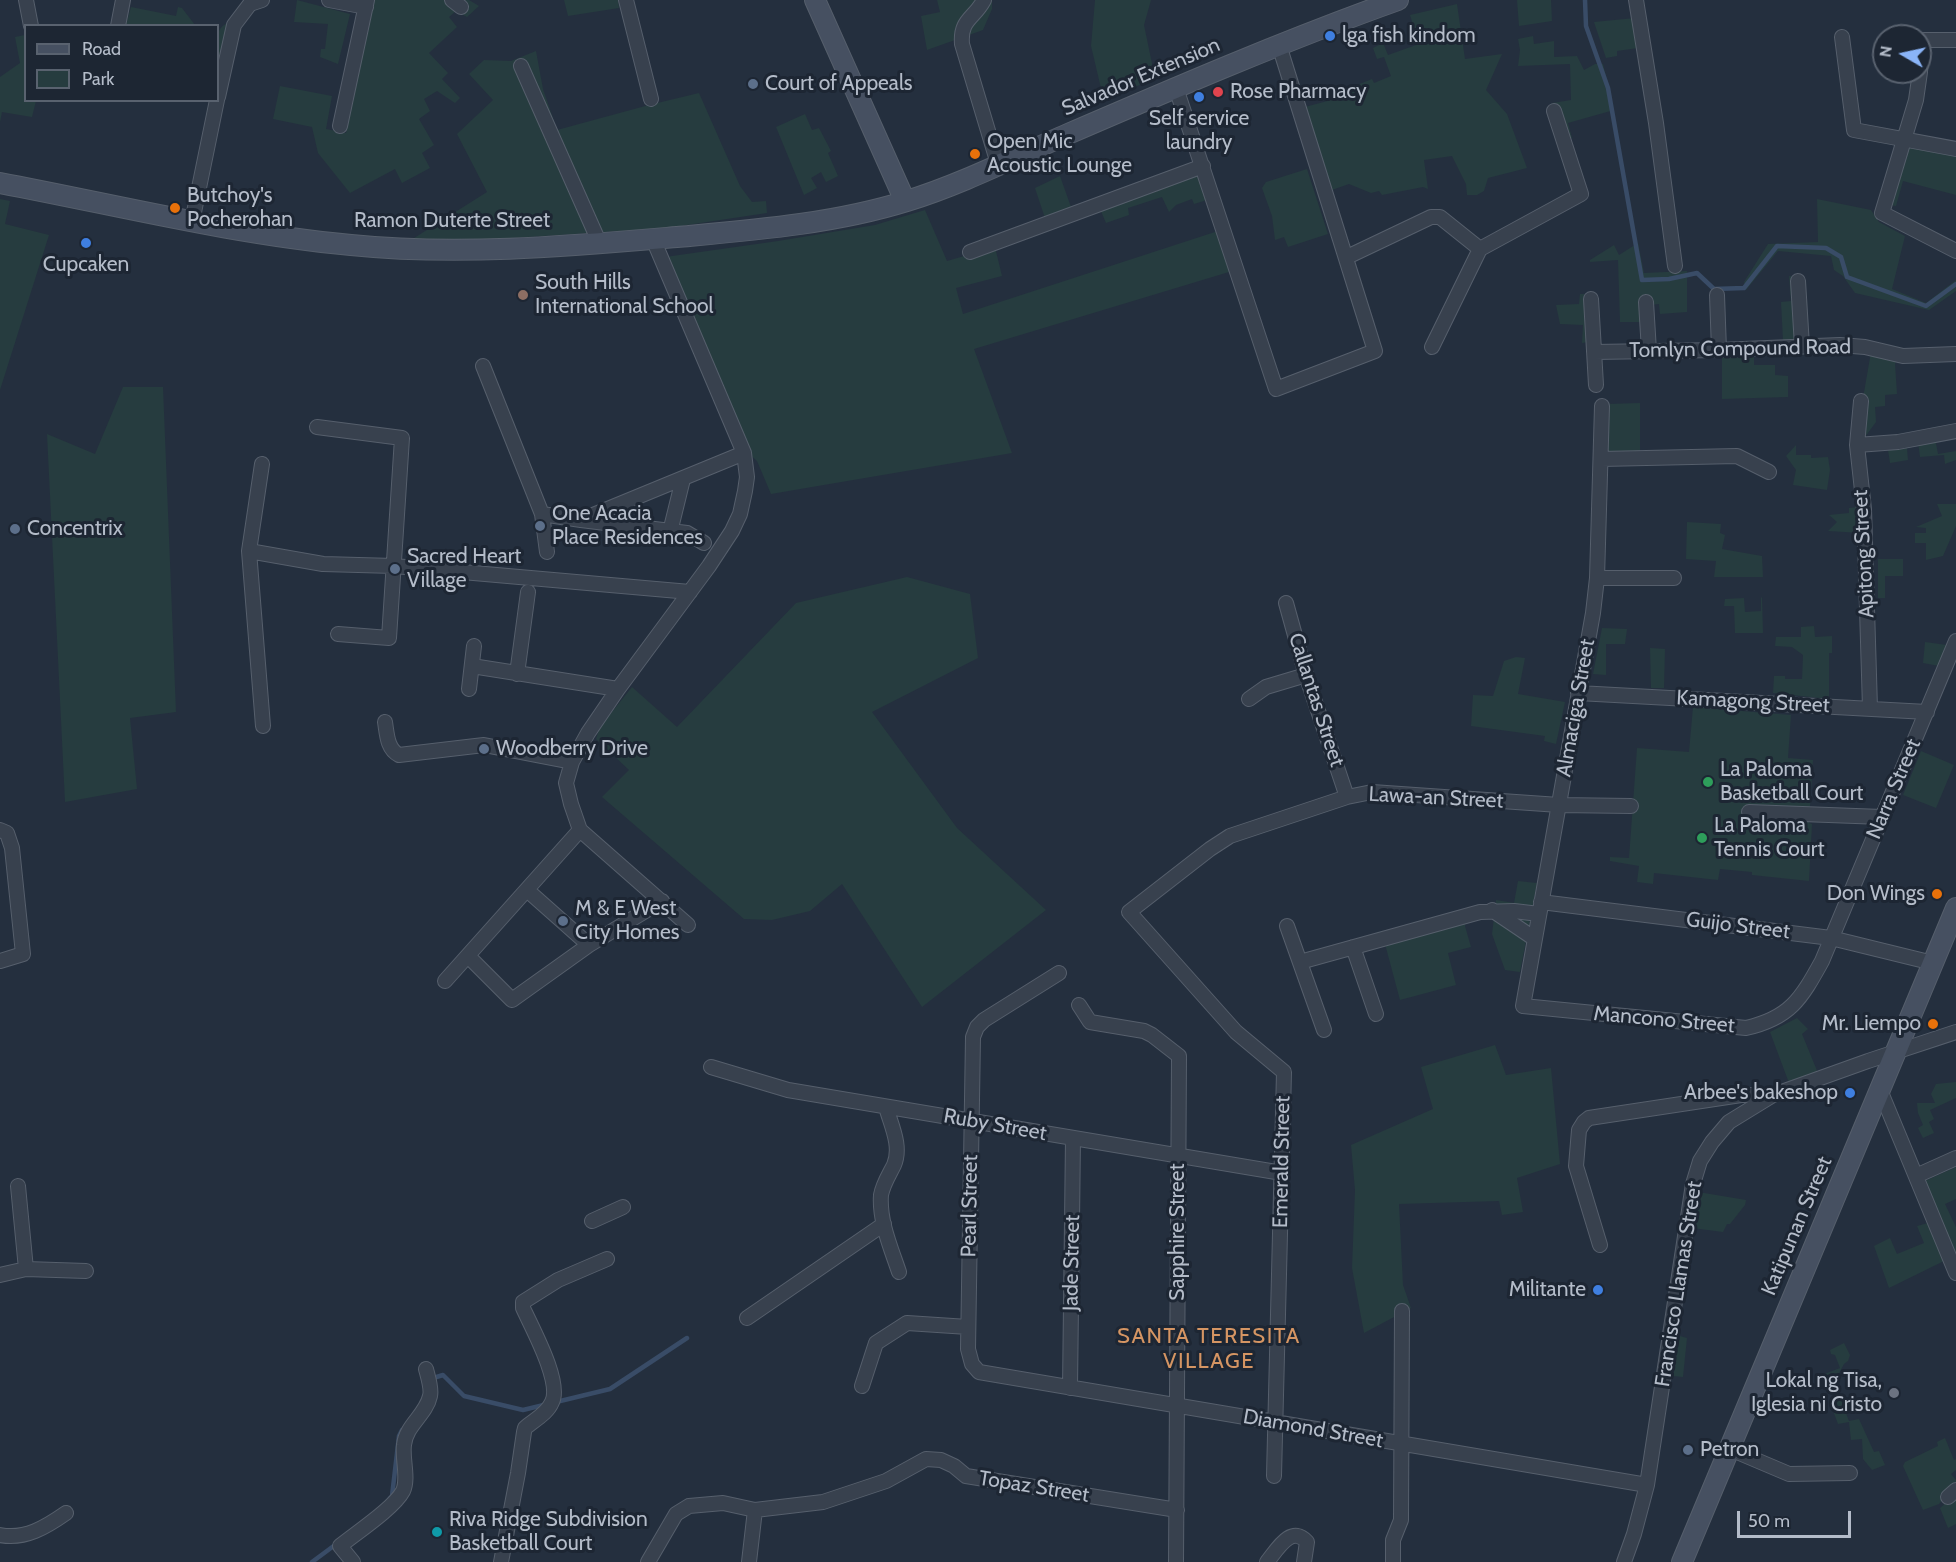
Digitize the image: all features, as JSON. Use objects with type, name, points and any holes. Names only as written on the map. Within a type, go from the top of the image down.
[{"type":"main road","points":[[815,0],[905,201]]},
{"type":"main road","name":"Salvador Extension","points":[[905,201],[1279,45],[1398,0]]},
{"type":"main road","name":"Ramon Duterte Street","points":[[0,183],[192,222],[368,246],[509,248],[600,244],[746,231],[821,220],[905,201]]},
{"type":"main road","name":"Katipunan Street","points":[[1682,1562],[1956,908]]},
{"type":"street","points":[[26,0],[31,24]]},
{"type":"street","points":[[118,24],[123,0]]},
{"type":"street","points":[[219,89],[234,26],[249,4],[262,0]]},
{"type":"street","points":[[329,0],[366,3],[340,126]]},
{"type":"street","points":[[626,0],[651,99]]},
{"type":"street","points":[[984,0],[979,9],[965,21],[961,32],[962,44],[998,164]]},
{"type":"street","points":[[1636,0],[1656,123],[1675,266]]},
{"type":"street","points":[[1842,37],[1854,130],[1956,149]]},
{"type":"street","points":[[1932,39],[1956,40]]},
{"type":"street","points":[[1176,88],[1276,389],[1375,351],[1279,45]]},
{"type":"street","points":[[521,66],[600,244]]},
{"type":"street","points":[[1918,84],[1916,100],[1882,213],[1956,250]]},
{"type":"street","points":[[192,222],[216,102]]},
{"type":"street","points":[[1432,346],[1480,249],[1581,194],[1554,111]]},
{"type":"street","points":[[970,252],[1203,166]]},
{"type":"street","points":[[1347,257],[1431,218],[1440,217],[1480,249]]},
{"type":"street","points":[[653,239],[744,453],[747,477],[740,514],[726,540],[588,733],[572,762],[566,783],[580,830],[688,925]]},
{"type":"street","points":[[1798,281],[1802,346]]},
{"type":"street","points":[[1717,295],[1719,350]]},
{"type":"street","points":[[1592,299],[1596,385]]},
{"type":"street","points":[[1646,302],[1649,351]]},
{"type":"street","name":"Tomlyn Compound Road","points":[[1594,352],[1840,345],[1865,347],[1903,356],[1956,354]]},
{"type":"street","points":[[483,366],[542,514],[547,552]]},
{"type":"street","name":"Apitong Street","points":[[1861,401],[1857,445],[1864,509],[1870,708]]},
{"type":"street","name":"Almaciga Street","points":[[1523,1006],[1597,578],[1602,406]]},
{"type":"street","points":[[317,428],[402,438],[389,638],[338,634]]},
{"type":"street","points":[[1857,445],[1898,442],[1956,431]]},
{"type":"street","points":[[581,520],[744,453]]},
{"type":"street","points":[[1601,459],[1737,456],[1769,472]]},
{"type":"street","points":[[262,464],[249,551],[262,726]]},
{"type":"street","points":[[670,532],[683,479]]},
{"type":"street","points":[[542,514],[687,533],[704,543]]},
{"type":"street","points":[[249,551],[323,564],[394,566],[690,592]]},
{"type":"street","points":[[1597,578],[1674,578]]},
{"type":"street","points":[[517,674],[528,592]]},
{"type":"street","name":"Callantas Street","points":[[1286,603],[1306,675],[1347,797]]},
{"type":"street","name":"Narra Street","points":[[1831,938],[1956,641]]},
{"type":"street","points":[[469,689],[474,646]]},
{"type":"street","points":[[472,666],[618,689]]},
{"type":"street","points":[[1249,699],[1266,687],[1306,675]]},
{"type":"street","name":"Kamagong Street","points":[[1578,693],[1927,712]]},
{"type":"street","points":[[385,722],[390,747],[399,755],[483,745],[572,762]]},
{"type":"street","name":"Lawa-an Street","points":[[1129,912],[1210,849],[1230,837],[1347,797],[1372,792],[1559,805],[1631,806]]},
{"type":"street","points":[[1749,812],[1882,817]]},
{"type":"street","points":[[0,830],[7,833],[12,848],[23,954],[0,961]]},
{"type":"street","points":[[445,981],[580,830]]},
{"type":"street","points":[[527,890],[589,945]]},
{"type":"street","points":[[468,956],[512,1000],[589,945],[662,901]]},
{"type":"street","name":"Guijo Street","points":[[1300,962],[1480,912],[1540,908],[1831,938],[1933,963]]},
{"type":"street","points":[[1492,910],[1535,939]]},
{"type":"street","name":"Emerald Street","points":[[1129,912],[1236,1032],[1284,1072],[1274,1476]]},
{"type":"street","points":[[1287,926],[1324,1030]]},
{"type":"street","name":"Mancono Street","points":[[1523,1006],[1746,1028],[1777,1019],[1803,994],[1822,961],[1831,938]]},
{"type":"street","points":[[1353,947],[1376,1014]]},
{"type":"street","name":"Pearl Street","points":[[979,1372],[972,1364],[968,1349],[973,1037],[977,1027],[984,1020],[1059,973]]},
{"type":"street","name":"Sapphire Street","points":[[1079,1005],[1090,1022],[1144,1031],[1179,1056],[1176,1562]]},
{"type":"street","name":"Francisco Llamas Street","points":[[1624,1562],[1647,1485],[1693,1184],[1700,1161],[1729,1122],[1773,1095],[1956,1032]]},
{"type":"street","name":"Ruby Street","points":[[711,1067],[788,1090],[1282,1173]]},
{"type":"street","points":[[1880,1090],[1956,1273]]},
{"type":"street","points":[[1600,1245],[1576,1166],[1579,1130],[1584,1122],[1589,1118],[1741,1095],[1773,1095]]},
{"type":"street","points":[[886,1107],[897,1145],[895,1163],[885,1181],[881,1196],[884,1224],[899,1272]]},
{"type":"street","name":"Jade Street","points":[[1070,1388],[1073,1138]]},
{"type":"street","points":[[1916,1176],[1956,1158]]},
{"type":"street","points":[[18,1186],[26,1269]]},
{"type":"street","points":[[592,1221],[623,1207]]},
{"type":"street","points":[[747,1318],[884,1224]]},
{"type":"street","points":[[501,1562],[530,1424],[548,1410],[555,1390],[523,1302],[558,1280],[607,1259]]},
{"type":"street","points":[[0,1275],[26,1269],[86,1271]]},
{"type":"street","points":[[1393,1562],[1393,1540],[1401,1520],[1402,1311]]},
{"type":"street","points":[[862,1386],[876,1343],[907,1323],[968,1327]]},
{"type":"street","name":"Diamond Street","points":[[979,1372],[1647,1485]]},
{"type":"street","points":[[353,1562],[340,1546],[391,1506],[402,1491],[405,1439],[431,1395],[427,1373]]},
{"type":"street","points":[[1730,1449],[1789,1474],[1850,1473]]},
{"type":"street","name":"Topaz Street","points":[[648,1562],[676,1514],[689,1506],[723,1503],[755,1510],[823,1502],[886,1481],[926,1459],[941,1460],[954,1466],[966,1476],[1177,1510]]},
{"type":"street","points":[[749,1562],[755,1510]]},
{"type":"street","points":[[0,1536],[24,1535],[43,1529],[66,1513]]},
{"type":"street","points":[[1267,1562],[1286,1539],[1295,1535],[1301,1536],[1307,1542],[1304,1562]]},
{"type":"green space","points":[[297,0],[350,14],[338,64],[320,57],[321,49],[325,49],[328,24],[294,22]]},
{"type":"green space","points":[[374,0],[469,0],[479,6],[467,17],[456,11],[449,17],[457,27],[429,53],[448,73],[442,79],[460,98],[455,103],[437,91],[424,99],[430,111],[419,119],[434,145],[422,153],[430,168],[402,183],[395,169],[350,193],[318,153],[312,127],[273,119],[280,86],[332,96],[326,129],[346,133]]},
{"type":"green space","points":[[564,0],[618,0],[619,8],[568,16]]},
{"type":"green space","points":[[937,0],[992,0],[992,9],[983,30],[927,50],[921,16],[940,12]]},
{"type":"green space","points":[[1095,0],[1151,0],[1144,25],[1155,78],[1104,101],[1091,46]]},
{"type":"green space","points":[[1517,0],[1551,0],[1552,21],[1519,26]]},
{"type":"green space","points":[[1457,4],[1465,59],[1502,54],[1486,90],[1507,114],[1527,168],[1488,178],[1484,191],[1477,195],[1467,195],[1466,184],[1452,156],[1424,160],[1428,189],[1423,187],[1382,195],[1379,191],[1371,193],[1349,184],[1332,190],[1305,107],[1350,95],[1357,85],[1372,79],[1374,83],[1391,76],[1384,57],[1377,59],[1373,48],[1383,43],[1388,55],[1419,44],[1410,15]]},
{"type":"green space","points":[[131,7],[176,16],[178,7],[182,8],[194,24],[126,24]]},
{"type":"green space","points":[[1635,18],[1638,48],[1617,51],[1617,56],[1606,58],[1594,22]]},
{"type":"green space","points":[[228,23],[219,66],[219,31]]},
{"type":"green space","points":[[24,35],[24,102],[36,102],[32,117],[2,112],[0,122],[0,77],[20,63],[15,37]]},
{"type":"green space","points":[[1533,36],[1534,44],[1554,41],[1554,57],[1577,56],[1584,70],[1595,64],[1603,64],[1614,110],[1568,123],[1572,138],[1566,140],[1552,103],[1571,100],[1570,64],[1518,66],[1520,50],[1518,39]]},
{"type":"green space","points":[[536,51],[543,89],[557,130],[699,93],[740,186],[752,202],[766,201],[767,213],[667,228],[451,242],[411,240],[487,192],[457,134],[493,100],[469,74],[484,60],[511,61]]},
{"type":"green space","points":[[805,114],[812,130],[819,128],[831,151],[828,153],[838,176],[826,182],[821,172],[811,178],[817,188],[804,195],[776,127]]},
{"type":"green space","points":[[1907,145],[1956,156],[1956,195],[1903,181],[1896,206],[1890,205]]},
{"type":"green space","points":[[1307,169],[1328,234],[1288,247],[1284,237],[1275,240],[1272,216],[1262,188],[1266,182]]},
{"type":"green space","points":[[1199,173],[1207,200],[1194,204],[1192,199],[1176,205],[1169,212],[1162,197],[1128,208],[1129,215],[1106,223],[1100,209]]},
{"type":"green space","points":[[1060,176],[1071,207],[1045,218],[1035,188]]},
{"type":"green space","points":[[0,199],[10,201],[5,224],[49,235],[0,390]]},
{"type":"green space","points":[[1817,199],[1871,210],[1879,222],[1905,236],[1892,289],[1926,303],[1956,280],[1956,291],[1929,310],[1855,293],[1843,276],[1834,270],[1831,256],[1778,251],[1746,290],[1744,282],[1768,244],[1818,242]]},
{"type":"green space","points":[[925,210],[947,261],[995,247],[1002,276],[956,288],[963,314],[1218,231],[1229,272],[974,349],[1012,453],[771,494],[757,461],[746,451],[665,257],[875,225]]},
{"type":"green space","points":[[1638,243],[1644,273],[1687,271],[1687,312],[1660,314],[1659,304],[1649,305],[1650,322],[1620,322],[1618,260],[1590,262],[1590,260],[1614,245],[1619,255]]},
{"type":"green space","points":[[1789,276],[1795,277],[1798,341],[1783,341],[1781,302],[1791,301]]},
{"type":"green space","points":[[1580,294],[1586,294],[1589,342],[1582,343],[1583,325],[1560,324],[1556,305],[1579,304]]},
{"type":"green space","points":[[1871,352],[1897,359],[1895,364],[1897,394],[1885,395],[1885,406],[1875,407],[1876,422],[1859,445],[1863,398]]},
{"type":"green space","points":[[1754,357],[1754,365],[1775,365],[1775,375],[1788,376],[1788,397],[1722,399],[1722,358]]},
{"type":"green space","points":[[123,387],[163,387],[176,712],[130,718],[137,789],[65,802],[47,434],[95,454]]},
{"type":"green space","points":[[1640,403],[1640,453],[1608,454],[1607,404]]},
{"type":"green space","points":[[1935,438],[1938,454],[1956,451],[1956,460],[1945,464],[1944,455],[1920,457],[1918,442]]},
{"type":"green space","points":[[1796,445],[1796,455],[1811,455],[1811,458],[1828,457],[1830,470],[1827,490],[1793,485],[1796,470],[1786,456]]},
{"type":"green space","points":[[1907,448],[1908,460],[1890,463],[1888,450]]},
{"type":"green space","points":[[1937,504],[1956,504],[1956,526],[1943,556],[1926,560],[1926,543],[1915,543],[1915,533],[1926,533],[1926,528],[1916,527],[1942,516]]},
{"type":"green space","points":[[1859,507],[1861,533],[1828,531],[1837,522],[1829,515],[1849,513],[1849,508]]},
{"type":"green space","points":[[1687,522],[1721,524],[1720,533],[1725,535],[1722,549],[1762,556],[1763,577],[1714,577],[1716,561],[1686,559]]},
{"type":"green space","points":[[1878,559],[1903,559],[1903,576],[1885,576],[1885,598],[1878,598]]},
{"type":"green space","points":[[907,577],[970,594],[978,658],[872,712],[957,828],[1046,910],[922,1007],[842,884],[810,911],[772,920],[744,919],[602,797],[629,770],[596,739],[600,727],[632,687],[677,727],[796,603]]},
{"type":"green space","points":[[1762,597],[1763,633],[1735,633],[1734,606],[1724,606],[1725,599],[1744,598],[1745,612],[1761,611]]},
{"type":"green space","points":[[1814,626],[1815,637],[1832,636],[1832,653],[1829,653],[1829,699],[1773,693],[1774,676],[1785,676],[1785,679],[1802,679],[1803,655],[1792,647],[1775,646],[1776,637],[1801,637],[1801,627]]},
{"type":"green space","points":[[1602,628],[1627,629],[1625,644],[1606,644],[1606,675],[1593,674]]},
{"type":"green space","points":[[1925,642],[1947,645],[1939,666],[1923,663]]},
{"type":"green space","points":[[1650,648],[1665,649],[1664,688],[1651,688]]},
{"type":"green space","points":[[1516,657],[1525,658],[1518,694],[1565,702],[1556,744],[1544,741],[1545,736],[1471,726],[1473,695],[1493,696],[1504,661]]},
{"type":"green space","points":[[1693,707],[1791,715],[1788,758],[1813,760],[1809,823],[1812,824],[1809,881],[1720,869],[1718,880],[1654,873],[1653,884],[1637,882],[1639,866],[1610,861],[1610,857],[1629,858],[1637,748],[1689,752]]},
{"type":"green space","points":[[1921,751],[1954,765],[1936,808],[1903,795]]},
{"type":"green space","points":[[1518,881],[1537,883],[1520,972],[1505,970],[1492,934],[1496,900],[1514,903]]},
{"type":"green space","points":[[1466,922],[1471,947],[1448,953],[1456,985],[1400,1000],[1385,944]]},
{"type":"green space","points":[[1797,1018],[1808,1029],[1802,1034],[1818,1073],[1789,1083],[1770,1032]]},
{"type":"green space","points":[[1495,1045],[1506,1075],[1551,1068],[1560,1164],[1517,1178],[1523,1212],[1502,1215],[1499,1201],[1399,1204],[1403,1285],[1411,1308],[1364,1333],[1352,1268],[1355,1190],[1351,1145],[1433,1109],[1421,1067]]},
{"type":"green space","points":[[1956,1082],[1956,1098],[1930,1110],[1934,1119],[1929,1122],[1934,1133],[1923,1138],[1918,1128],[1923,1125],[1917,1103],[1935,1103],[1931,1094],[1936,1084]]},
{"type":"green space","points":[[1956,1167],[1956,1199],[1945,1204],[1956,1227],[1956,1258],[1925,1181]]},
{"type":"green space","points":[[1699,1192],[1746,1200],[1745,1205],[1730,1224],[1727,1224],[1723,1232],[1692,1228]]},
{"type":"green space","points":[[1928,1223],[1944,1261],[1889,1288],[1874,1246],[1890,1238],[1897,1254],[1924,1243],[1917,1226]]},
{"type":"green space","points":[[1680,1336],[1687,1338],[1683,1377],[1673,1376]]},
{"type":"green space","points":[[1844,1343],[1850,1355],[1848,1361],[1836,1379],[1823,1384],[1819,1376],[1840,1368],[1835,1355],[1831,1354],[1830,1350]]},
{"type":"green space","points":[[1836,1398],[1841,1400],[1849,1421],[1859,1419],[1874,1452],[1879,1451],[1885,1465],[1872,1470],[1863,1459],[1862,1439],[1851,1440],[1849,1422],[1838,1424],[1829,1400]]},
{"type":"green space","points":[[1945,1438],[1954,1460],[1956,1459],[1956,1470],[1951,1474],[1956,1484],[1939,1504],[1923,1510],[1903,1466],[1905,1462],[1938,1446],[1937,1442]]},
{"type":"green space","points":[[1956,1494],[1956,1524],[1948,1528],[1940,1508]]},
{"type":"waterway","points":[[1585,0],[1586,26],[1608,88],[1642,280],[1669,279],[1697,273],[1714,289],[1744,288],[1777,246],[1826,248],[1841,257],[1847,277],[1926,306],[1956,284]]},
{"type":"waterway","points":[[430,1379],[443,1375],[464,1396],[523,1410],[610,1389],[687,1338]]},
{"type":"waterway","points":[[390,1498],[399,1436],[402,1430]]},
{"type":"waterway","points":[[312,1562],[339,1542]]},
{"type":"place","name":"lga fish kindom","points":[[1330,36]]},
{"type":"place","name":"Court of Appeals","points":[[753,84]]},
{"type":"place","name":"Rose Pharmacy","points":[[1218,92]]},
{"type":"place","name":"Self service laundry","points":[[1199,97]]},
{"type":"place","name":"Open Mic Acoustic Lounge","points":[[975,154]]},
{"type":"place","name":"Butchoy's Pocherohan","points":[[175,208]]},
{"type":"place","name":"Cupcaken","points":[[86,243]]},
{"type":"place","name":"South Hills International School","points":[[523,295]]},
{"type":"place","name":"One Acacia Place Residences","points":[[540,526]]},
{"type":"place","name":"Concentrix","points":[[15,529]]},
{"type":"place","name":"Sacred Heart Village","points":[[395,569]]},
{"type":"place","name":"Woodberry Drive","points":[[484,749]]},
{"type":"place","name":"La Paloma Basketball Court","points":[[1708,782]]},
{"type":"place","name":"La Paloma Tennis Court","points":[[1702,838]]},
{"type":"place","name":"Don Wings","points":[[1937,894]]},
{"type":"place","name":"M & E West City Homes","points":[[563,921]]},
{"type":"place","name":"Mr. Liempo","points":[[1933,1024]]},
{"type":"place","name":"Arbee's bakeshop","points":[[1850,1093]]},
{"type":"place","name":"Militante","points":[[1598,1290]]},
{"type":"place","name":"Lokal ng Tisa, Iglesia ni Cristo","points":[[1894,1393]]},
{"type":"place","name":"Petron","points":[[1688,1450]]},
{"type":"place","name":"Riva Ridge Subdivision Basketball Court","points":[[437,1532]]},
{"type":"district","name":"SANTA TERESITA VILLAGE","points":[[1209,1350]]}]
